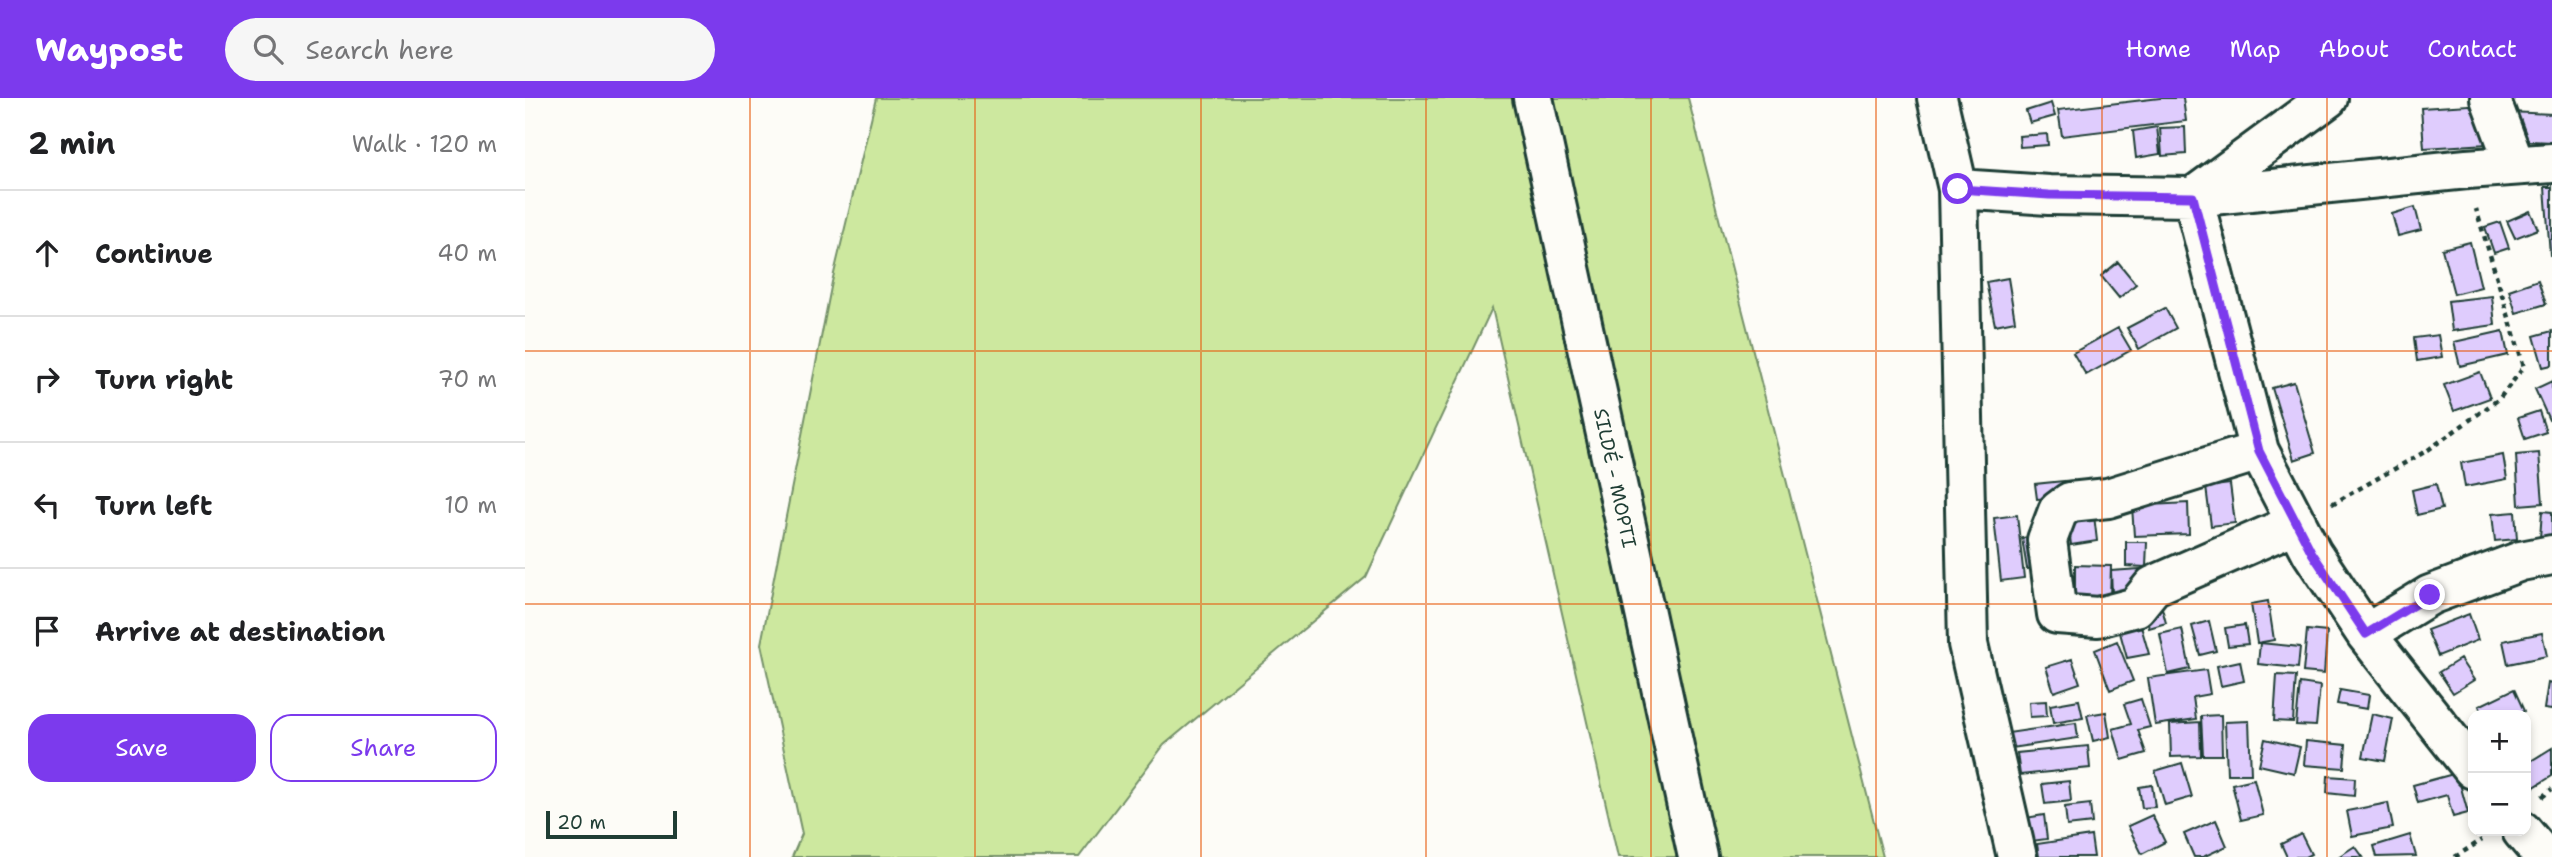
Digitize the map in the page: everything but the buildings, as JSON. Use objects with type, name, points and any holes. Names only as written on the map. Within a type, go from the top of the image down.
[{"type":"street","name":"SILDÉ - MOPTI","points":[[1533,98],[1698,857]]},
{"type":"street","points":[[1937,98],[1958,189],[1968,644],[2017,857]]},
{"type":"street","points":[[2193,197],[2328,98]]},
{"type":"street","points":[[2490,98],[2515,165]]},
{"type":"street","points":[[1958,189],[2049,195],[2193,197],[2552,163]]},
{"type":"street","points":[[2193,197],[2259,451],[2312,553],[2366,634],[2468,763]]},
{"type":"street","points":[[2259,451],[2108,498],[2070,502],[2058,511],[2047,540],[2057,614],[2098,617],[2136,607],[2153,586],[2297,523]]},
{"type":"street","points":[[2366,634],[2430,595],[2521,561],[2552,555]]},
{"type":"street","points":[[2508,836],[2544,857]]},
{"type":"path","points":[[2297,523],[2428,450],[2499,399],[2524,367],[2480,227],[2467,169]]},
{"type":"path","points":[[2455,857],[2501,836]]},
{"type":"green space","points":[[876,98],[1688,98],[1883,857],[1618,857],[1492,308],[1366,577],[1164,745],[1079,857],[792,857],[802,834],[761,644],[832,282]]},
{"type":"route","points":[[1958,189],[2049,195],[2193,197],[2259,451],[2312,553],[2366,634],[2430,595]]}]
